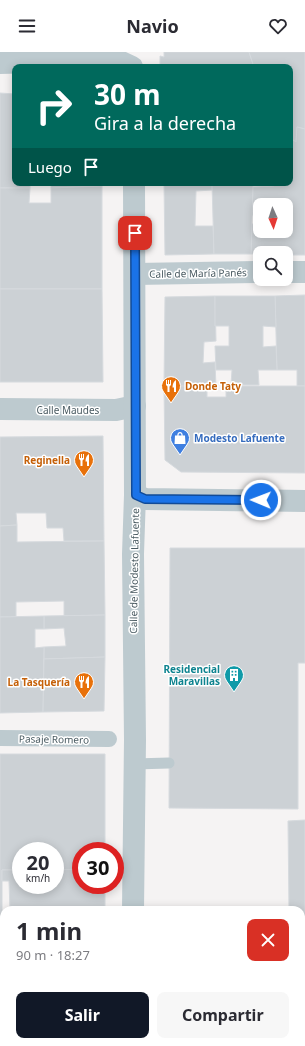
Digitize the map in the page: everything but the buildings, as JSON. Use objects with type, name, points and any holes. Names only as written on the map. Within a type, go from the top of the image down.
[{"type":"street","points":[[133,64],[135,52]]},
{"type":"street","points":[[0,63],[117,60],[126,64]]},
{"type":"street","name":"Calle de Modesto Lafuente","points":[[133,906],[133,554],[136,495],[134,186]]},
{"type":"street","name":"Calle de María Panés","points":[[135,274],[253,272]]},
{"type":"street","points":[[293,272],[305,272]]},
{"type":"street","name":"Calle Maudes","points":[[0,409],[116,410],[135,406]]},
{"type":"street","points":[[136,495],[145,499],[305,501]]},
{"type":"street","name":"Pasaje Romero","points":[[0,738],[109,739]]},
{"type":"lane","points":[[134,764],[170,763]]},
{"type":"place","name":"Donde Taty","points":[[171,403]]},
{"type":"place","name":"Modesto Lafuente","points":[[180,455]]},
{"type":"place","name":"Reginella","points":[[84,477]]},
{"type":"place","name":"Residencial Maravillas","points":[[234,692]]},
{"type":"place","name":"La Tasquería","points":[[84,699]]},
{"type":"route","points":[[135,233],[136,495],[145,499],[173,498],[261,500]]}]
